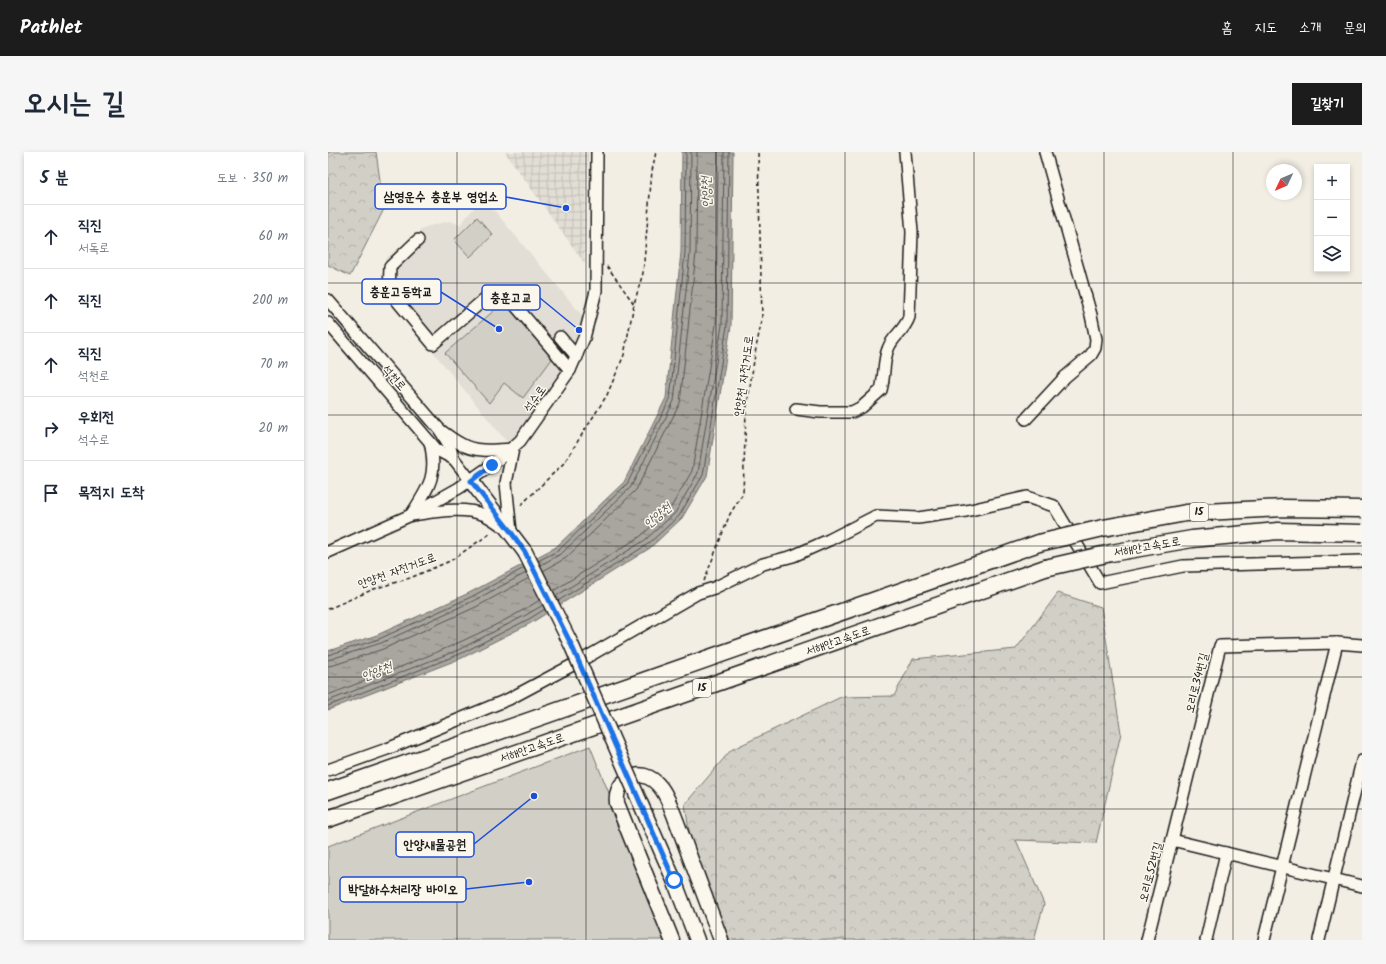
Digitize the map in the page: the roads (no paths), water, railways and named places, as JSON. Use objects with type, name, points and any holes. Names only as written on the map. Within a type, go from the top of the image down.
[{"type":"highway","name":"15","points":[[328,791],[1039,543],[1103,528],[1186,513],[1283,508],[1362,509]]},
{"type":"highway","name":"서해안고속도로","points":[[328,819],[1045,568],[1111,553],[1192,539],[1278,531],[1362,533]]},
{"type":"main road","name":"석천로","points":[[471,481],[525,552],[571,644],[674,880],[697,940]]},
{"type":"main road","points":[[672,940],[617,803],[616,795],[621,785],[631,777],[637,775],[645,775],[654,780],[662,789],[721,940]]},
{"type":"street","name":"석수로","points":[[328,552],[411,515],[471,481],[520,441],[537,419],[570,370],[577,357],[587,327],[596,291],[597,152]]},
{"type":"street","points":[[796,409],[820,412],[852,412],[862,406],[881,390],[887,351],[891,340],[906,326],[909,317],[912,232],[905,152]]},
{"type":"street","points":[[1026,419],[1065,377],[1091,355],[1095,348],[1096,339],[1091,315],[1045,152]]},
{"type":"street","points":[[418,240],[390,267],[389,291],[433,344],[488,296],[509,298],[570,370]]},
{"type":"street","name":"석천로","points":[[328,300],[440,430],[448,442],[454,459],[471,481]]},
{"type":"street","name":"석천로","points":[[328,323],[437,450],[454,459]]},
{"type":"street","points":[[560,337],[577,357]]},
{"type":"street","points":[[440,430],[467,447],[492,450],[513,448],[506,483],[511,532]]},
{"type":"street","points":[[411,515],[428,490],[432,478],[432,453],[430,442]]},
{"type":"street","points":[[328,770],[387,749],[509,699],[582,660],[698,593],[714,588],[763,564],[793,556],[829,540],[876,516],[918,518],[966,511],[1027,497],[1054,506],[1100,583],[1183,566],[1362,561]]},
{"type":"street","points":[[411,515],[468,511],[485,516],[511,532]]},
{"type":"street","points":[[1264,940],[1337,643]]},
{"type":"street","name":"오리로34번길","points":[[1172,840],[1220,646],[1337,643],[1362,645]]},
{"type":"street","points":[[1319,940],[1362,761]]},
{"type":"street","name":"오리로52번길","points":[[1147,940],[1172,840],[1362,886]]},
{"type":"street","points":[[1206,940],[1226,853]]},
{"type":"water","name":"안양천","points":[[682,152],[733,152],[731,326],[707,476],[682,518],[650,548],[531,623],[462,658],[328,710],[328,651],[377,635],[469,593],[556,547],[624,482],[666,398],[681,252]]},
{"type":"place","name":"삼영운수 충훈부 영업소","points":[[566,208]]},
{"type":"place","name":"충훈고등학교","points":[[499,329]]},
{"type":"place","name":"충훈고교","points":[[579,330]]},
{"type":"place","name":"안양새물공원","points":[[534,796]]},
{"type":"place","name":"박달하수처리장 바이오","points":[[529,882]]}]
